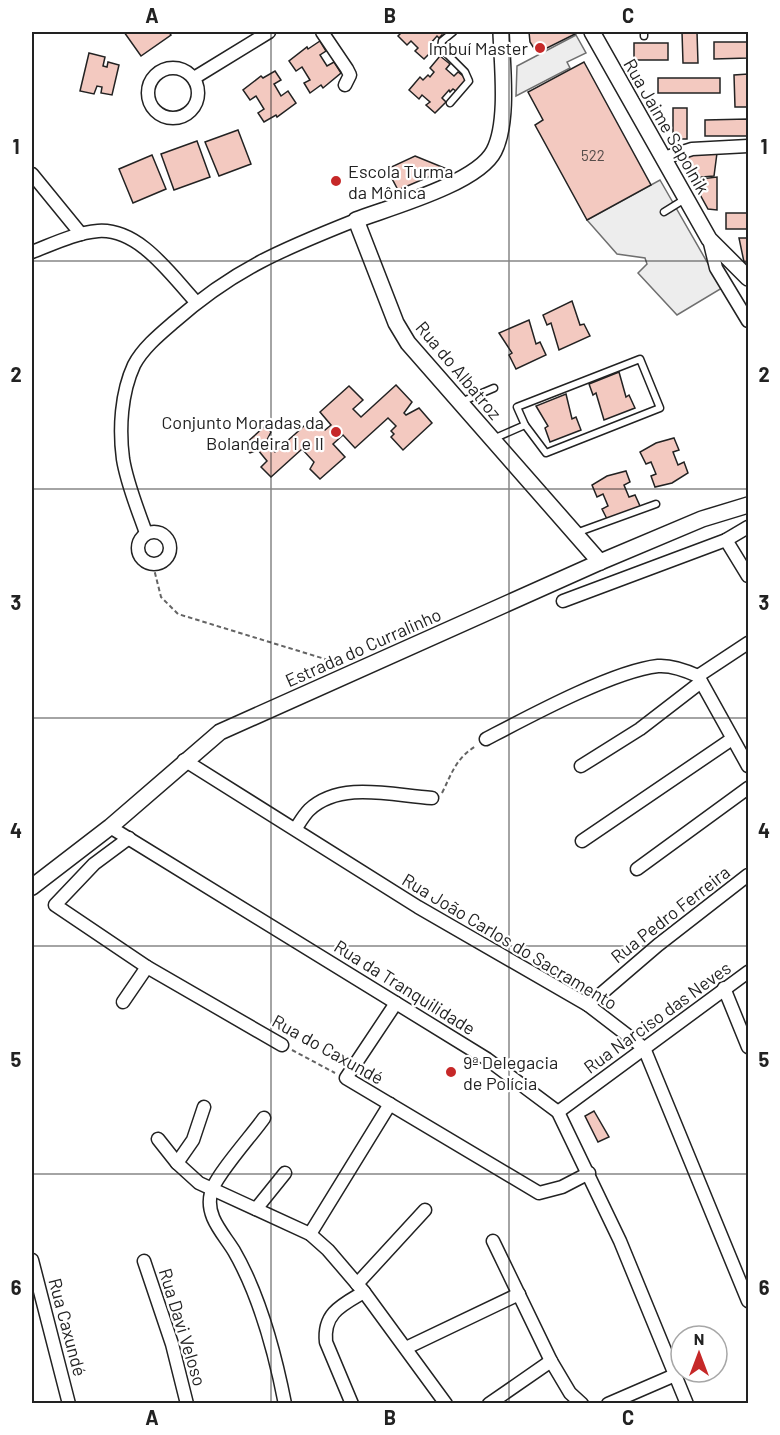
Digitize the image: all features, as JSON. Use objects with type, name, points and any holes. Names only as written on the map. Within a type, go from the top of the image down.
[{"type":"street","points":[[194,78],[269,32]]},
{"type":"street","points":[[322,32],[350,75],[345,85]]},
{"type":"street","points":[[146,533],[123,462],[121,429],[125,395],[135,364],[144,351],[196,302],[257,262],[470,175],[483,166],[494,152],[500,134],[501,32]]},
{"type":"street","name":"Rua Jaime Sapolnik","points":[[592,32],[709,239],[748,278]]},
{"type":"street","points":[[174,68],[181,69],[194,78],[198,93],[197,101],[187,114],[171,118],[163,116],[151,106],[148,99],[149,84],[159,72],[174,68]]},
{"type":"street","points":[[664,159],[692,149],[748,146]]},
{"type":"street","points":[[32,174],[81,234]]},
{"type":"street","name":"Rua do Albatroz","points":[[356,220],[402,333],[572,534],[600,562]]},
{"type":"street","points":[[32,252],[81,234],[113,232],[129,238],[154,258],[196,302]]},
{"type":"street","name":"Rua Jaime Sapolnik","points":[[709,239],[716,268],[748,321]]},
{"type":"street","name":"Estrada do Curralinho","points":[[32,887],[110,826],[184,760],[220,732],[600,562],[702,519],[748,505]]},
{"type":"street","points":[[563,601],[726,540],[748,527]]},
{"type":"street","points":[[157,532],[169,542],[168,558],[153,565],[143,561],[138,552],[139,541],[146,533],[157,532]]},
{"type":"street","points":[[726,540],[748,576]]},
{"type":"street","points":[[582,766],[640,729],[748,643]]},
{"type":"street","points":[[486,739],[592,688],[644,669],[675,667],[700,679],[748,766]]},
{"type":"street","points":[[582,841],[732,739]]},
{"type":"street","name":"Rua João Carlos do Sacramento","points":[[184,760],[296,828],[418,907],[588,1005],[644,1048]]},
{"type":"street","points":[[637,869],[748,788]]},
{"type":"street","points":[[296,828],[309,810],[337,795],[380,793],[432,798]]},
{"type":"street","name":"Rua da Tranquilidade","points":[[110,826],[487,1059],[558,1112],[589,1173],[669,1361]]},
{"type":"street","name":"Rua do Caxundé","points":[[129,838],[94,864],[55,905],[147,967],[282,1045]]},
{"type":"street","name":"Rua Pedro Ferreira","points":[[588,1005],[658,945],[748,875]]},
{"type":"street","points":[[123,1002],[147,967]]},
{"type":"street","name":"Rua Narciso das Neves","points":[[558,1112],[748,972]]},
{"type":"street","points":[[724,988],[748,1047]]},
{"type":"street","points":[[346,1078],[396,1003]]},
{"type":"street","points":[[644,1048],[748,1301]]},
{"type":"street","name":"Rua do Caxundé","points":[[346,1078],[539,1193],[562,1187],[589,1173]]},
{"type":"street","points":[[310,1234],[390,1104]]},
{"type":"street","points":[[177,1164],[193,1140],[204,1107]]},
{"type":"street","points":[[264,1118],[211,1189],[209,1205],[211,1214],[234,1251],[255,1300],[274,1358],[285,1404]]},
{"type":"street","points":[[159,1139],[177,1164],[199,1183],[310,1234],[361,1288],[446,1404]]},
{"type":"street","points":[[256,1209],[285,1173]]},
{"type":"street","points":[[352,1404],[326,1342],[326,1322],[361,1288],[425,1210]]},
{"type":"street","points":[[493,1241],[551,1361],[570,1393],[582,1404]]},
{"type":"street","name":"Rua Caxundé","points":[[32,1260],[69,1404]]},
{"type":"street","name":"Rua Davi Veloso","points":[[144,1261],[172,1344],[187,1404]]},
{"type":"street","points":[[406,1348],[519,1294]]},
{"type":"street","points":[[489,1404],[551,1361]]},
{"type":"street","points":[[608,1404],[669,1378]]},
{"type":"street","name":"Rua da Tranquilidade","points":[[679,1384],[687,1404]]},
{"type":"lane","points":[[450,103],[469,81],[465,72],[441,48],[442,41],[453,32]]},
{"type":"lane","points":[[664,212],[686,198]]},
{"type":"lane","points":[[640,359],[660,408],[546,453],[525,425],[517,407],[640,359]]},
{"type":"lane","points":[[460,402],[494,388]]},
{"type":"lane","points":[[492,439],[525,425]]},
{"type":"lane","points":[[572,534],[656,504]]},
{"type":"path","points":[[153,565],[161,597],[178,614],[315,655],[358,671]]},
{"type":"path","points":[[432,798],[442,793],[455,764],[463,754],[486,739]]},
{"type":"path","name":"Rua do Caxundé","points":[[282,1045],[346,1078]]},
{"type":"shaded area","points":[[576,35],[586,53],[567,62],[570,68],[516,96],[517,66]]},
{"type":"shaded area","points":[[660,180],[722,288],[677,315],[638,273],[647,264],[645,258],[617,254],[587,220]]},
{"type":"building","points":[[124,32],[169,32],[171,35],[141,56]]},
{"type":"building","points":[[402,32],[450,32],[445,37],[437,36],[430,44],[435,48],[424,59],[415,51],[418,48],[411,41],[407,45],[398,36]]},
{"type":"building","name":"Imbuí Master","points":[[529,32],[579,32],[537,53],[530,42]]},
{"type":"building","points":[[682,32],[697,32],[698,63],[683,63]]},
{"type":"building","points":[[320,41],[326,51],[320,55],[327,66],[334,62],[341,73],[323,88],[321,85],[310,93],[304,83],[310,80],[302,67],[296,71],[289,61],[307,47],[308,49]]},
{"type":"building","points":[[714,42],[748,42],[748,58],[714,59]]},
{"type":"building","points":[[634,43],[668,43],[668,60],[634,60]]},
{"type":"building","points":[[89,53],[105,57],[103,66],[107,67],[108,62],[119,65],[112,95],[101,93],[102,87],[97,86],[94,94],[80,91]]},
{"type":"building","points":[[440,56],[450,64],[446,69],[454,76],[458,72],[467,79],[456,91],[453,89],[450,92],[449,90],[442,98],[446,102],[435,113],[426,105],[430,102],[422,95],[419,99],[409,90],[420,77],[423,80],[428,75],[430,77],[434,72],[430,68]]},
{"type":"building","points":[[584,62],[651,185],[587,220],[535,125],[543,120],[528,92]]},
{"type":"building","points":[[275,71],[281,80],[274,84],[281,96],[288,91],[296,103],[277,117],[276,115],[264,122],[258,113],[264,109],[256,96],[250,100],[243,90],[261,76],[263,78]]},
{"type":"building","points":[[748,74],[748,107],[735,107],[734,75]]},
{"type":"building","points":[[658,78],[720,78],[720,93],[658,93]]},
{"type":"building","points":[[673,108],[687,108],[687,139],[673,139]]},
{"type":"building","points":[[748,119],[748,136],[705,136],[705,120]]},
{"type":"building","points":[[238,130],[251,164],[219,176],[205,142]]},
{"type":"building","points":[[197,141],[210,177],[174,190],[161,154]]},
{"type":"building","points":[[693,152],[717,153],[714,176],[690,178],[685,169],[686,158]]},
{"type":"building","points":[[152,155],[166,189],[133,203],[119,169]]},
{"type":"building","points":[[415,156],[447,169],[398,190],[387,169]]},
{"type":"building","points":[[717,177],[717,210],[708,209],[692,180]]},
{"type":"building","points":[[726,213],[748,213],[748,229],[726,229]]},
{"type":"building","points":[[739,238],[748,238],[748,262],[744,262]]},
{"type":"building","points":[[572,301],[580,325],[584,324],[590,336],[559,350],[551,323],[547,325],[543,315]]},
{"type":"building","points":[[529,320],[536,344],[540,342],[546,355],[516,369],[509,355],[512,353],[499,333]]},
{"type":"building","points":[[619,372],[626,397],[629,395],[635,408],[604,420],[596,393],[593,395],[589,384]]},
{"type":"building","name":"Conjunto Moradas da Bolandeira I e II","points":[[396,385],[412,402],[404,413],[406,415],[419,408],[432,423],[403,450],[391,437],[394,434],[391,431],[396,426],[388,418],[355,448],[343,435],[333,444],[345,457],[320,479],[310,469],[314,462],[302,449],[271,477],[261,467],[267,461],[258,450],[250,453],[243,446],[265,426],[271,432],[266,442],[275,452],[313,418],[325,430],[331,425],[320,412],[349,386],[363,400],[353,409],[361,417]]},
{"type":"building","points":[[566,394],[572,419],[576,417],[581,430],[550,442],[545,428],[548,426],[536,406]]},
{"type":"building","points":[[674,438],[679,450],[673,452],[678,465],[684,462],[688,473],[672,483],[655,487],[651,476],[656,474],[651,462],[646,464],[640,452],[656,443]]},
{"type":"building","points":[[626,471],[630,482],[624,485],[629,497],[635,495],[640,506],[624,516],[607,519],[602,509],[608,506],[603,494],[597,497],[592,485],[607,476]]},
{"type":"building","points":[[594,1111],[609,1137],[598,1142],[585,1116]]},
{"type":"place","name":"Imbuí Master","points":[[540,48]]},
{"type":"place","name":"Escola Turma da Mônica","points":[[336,181]]},
{"type":"place","name":"Conjunto Moradas da Bolandeira I e II","points":[[336,432]]},
{"type":"place","name":"9ª Delegacia de Polícia","points":[[451,1072]]}]
